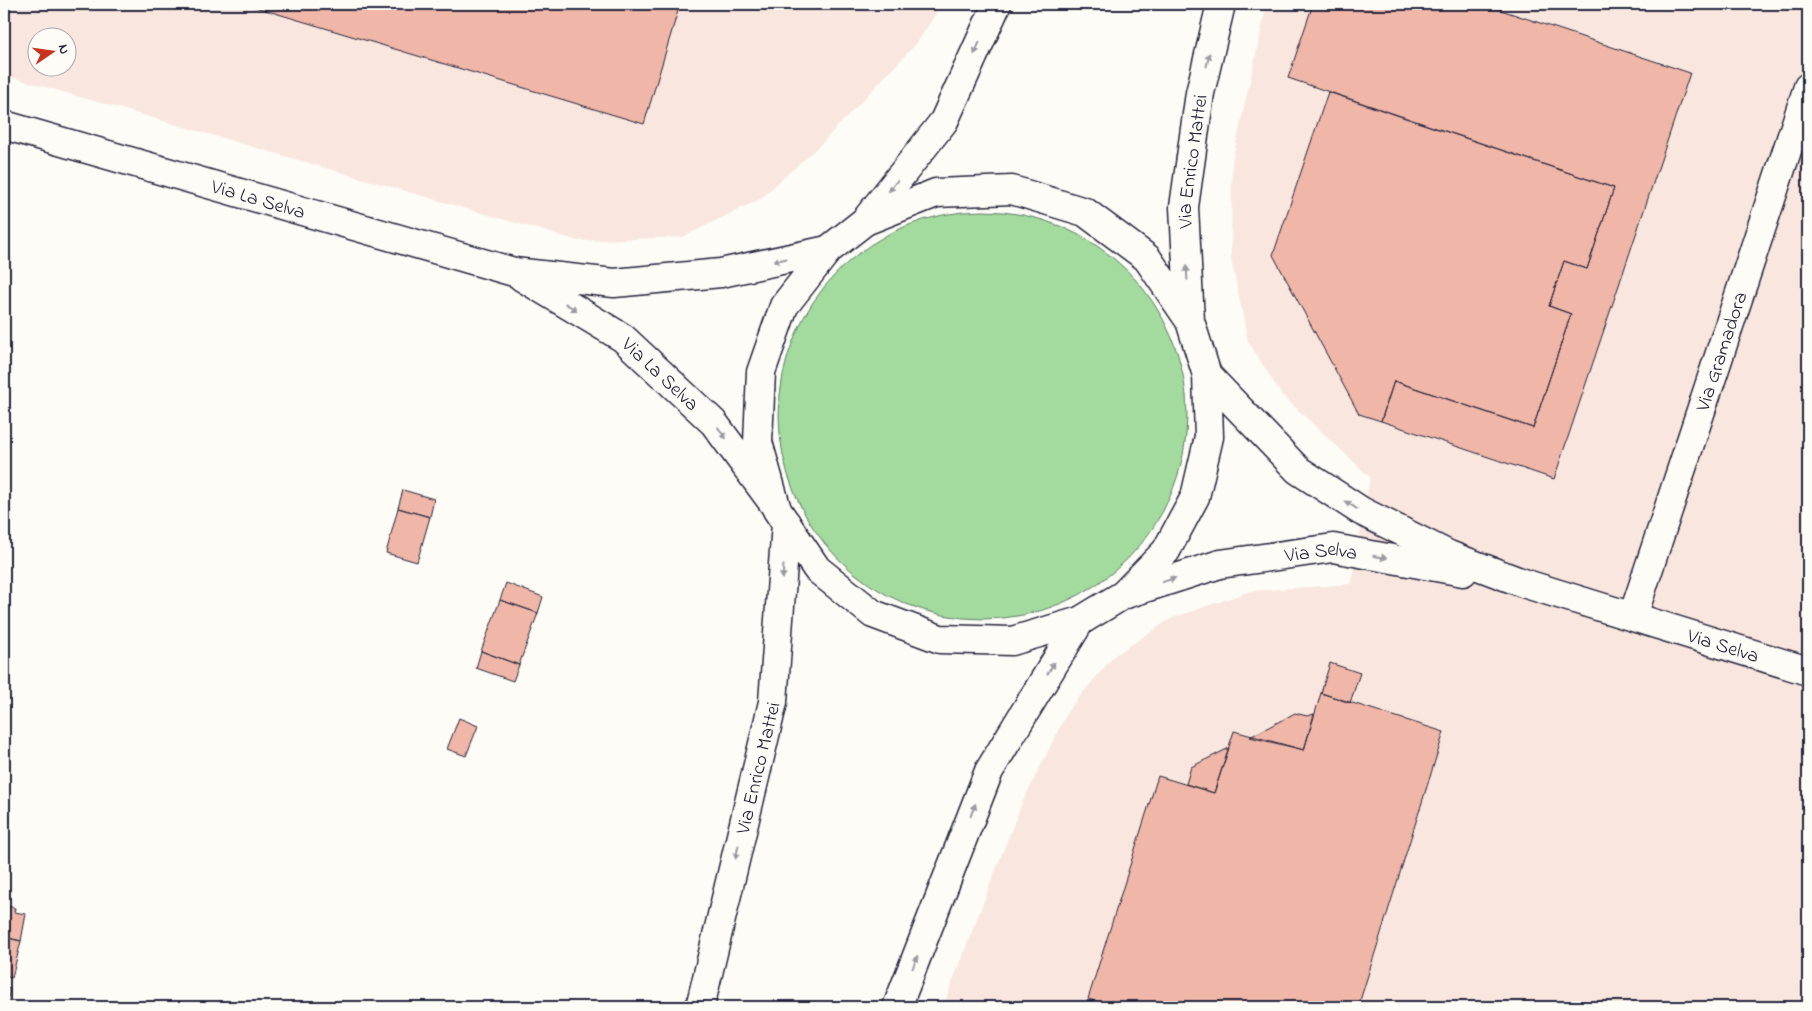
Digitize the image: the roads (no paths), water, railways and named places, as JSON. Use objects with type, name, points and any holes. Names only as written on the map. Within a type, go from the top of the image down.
[{"type":"main road","points":[[782,516],[758,442],[761,372],[784,306],[828,250],[865,221],[944,121],[997,4]]},
{"type":"main road","name":"Via Enrico Mattei","points":[[1190,321],[1184,207],[1200,92],[1221,4]]},
{"type":"main road","name":"Via Gramadora","points":[[1633,616],[1808,87]]},
{"type":"main road","name":"Via La Selva","points":[[4,125],[514,272],[614,283],[721,273],[828,250]]},
{"type":"main road","points":[[865,221],[936,193],[1012,190],[1085,212],[1147,258],[1190,321],[1207,375],[1209,437],[1195,497],[1166,551],[1123,595],[1080,621],[988,771],[897,1007]]},
{"type":"main road","name":"Via La Selva","points":[[514,272],[623,338],[714,423],[782,516],[817,569],[873,614],[940,638],[1012,641],[1080,621]]},
{"type":"main road","name":"Via Selva","points":[[1207,375],[1298,470],[1361,511],[1449,555],[1523,583],[1808,671]]},
{"type":"main road","name":"Via Enrico Mattei","points":[[700,1007],[773,702],[782,516]]},
{"type":"main road","name":"Via Selva","points":[[1123,595],[1220,564],[1333,548],[1523,583]]}]
